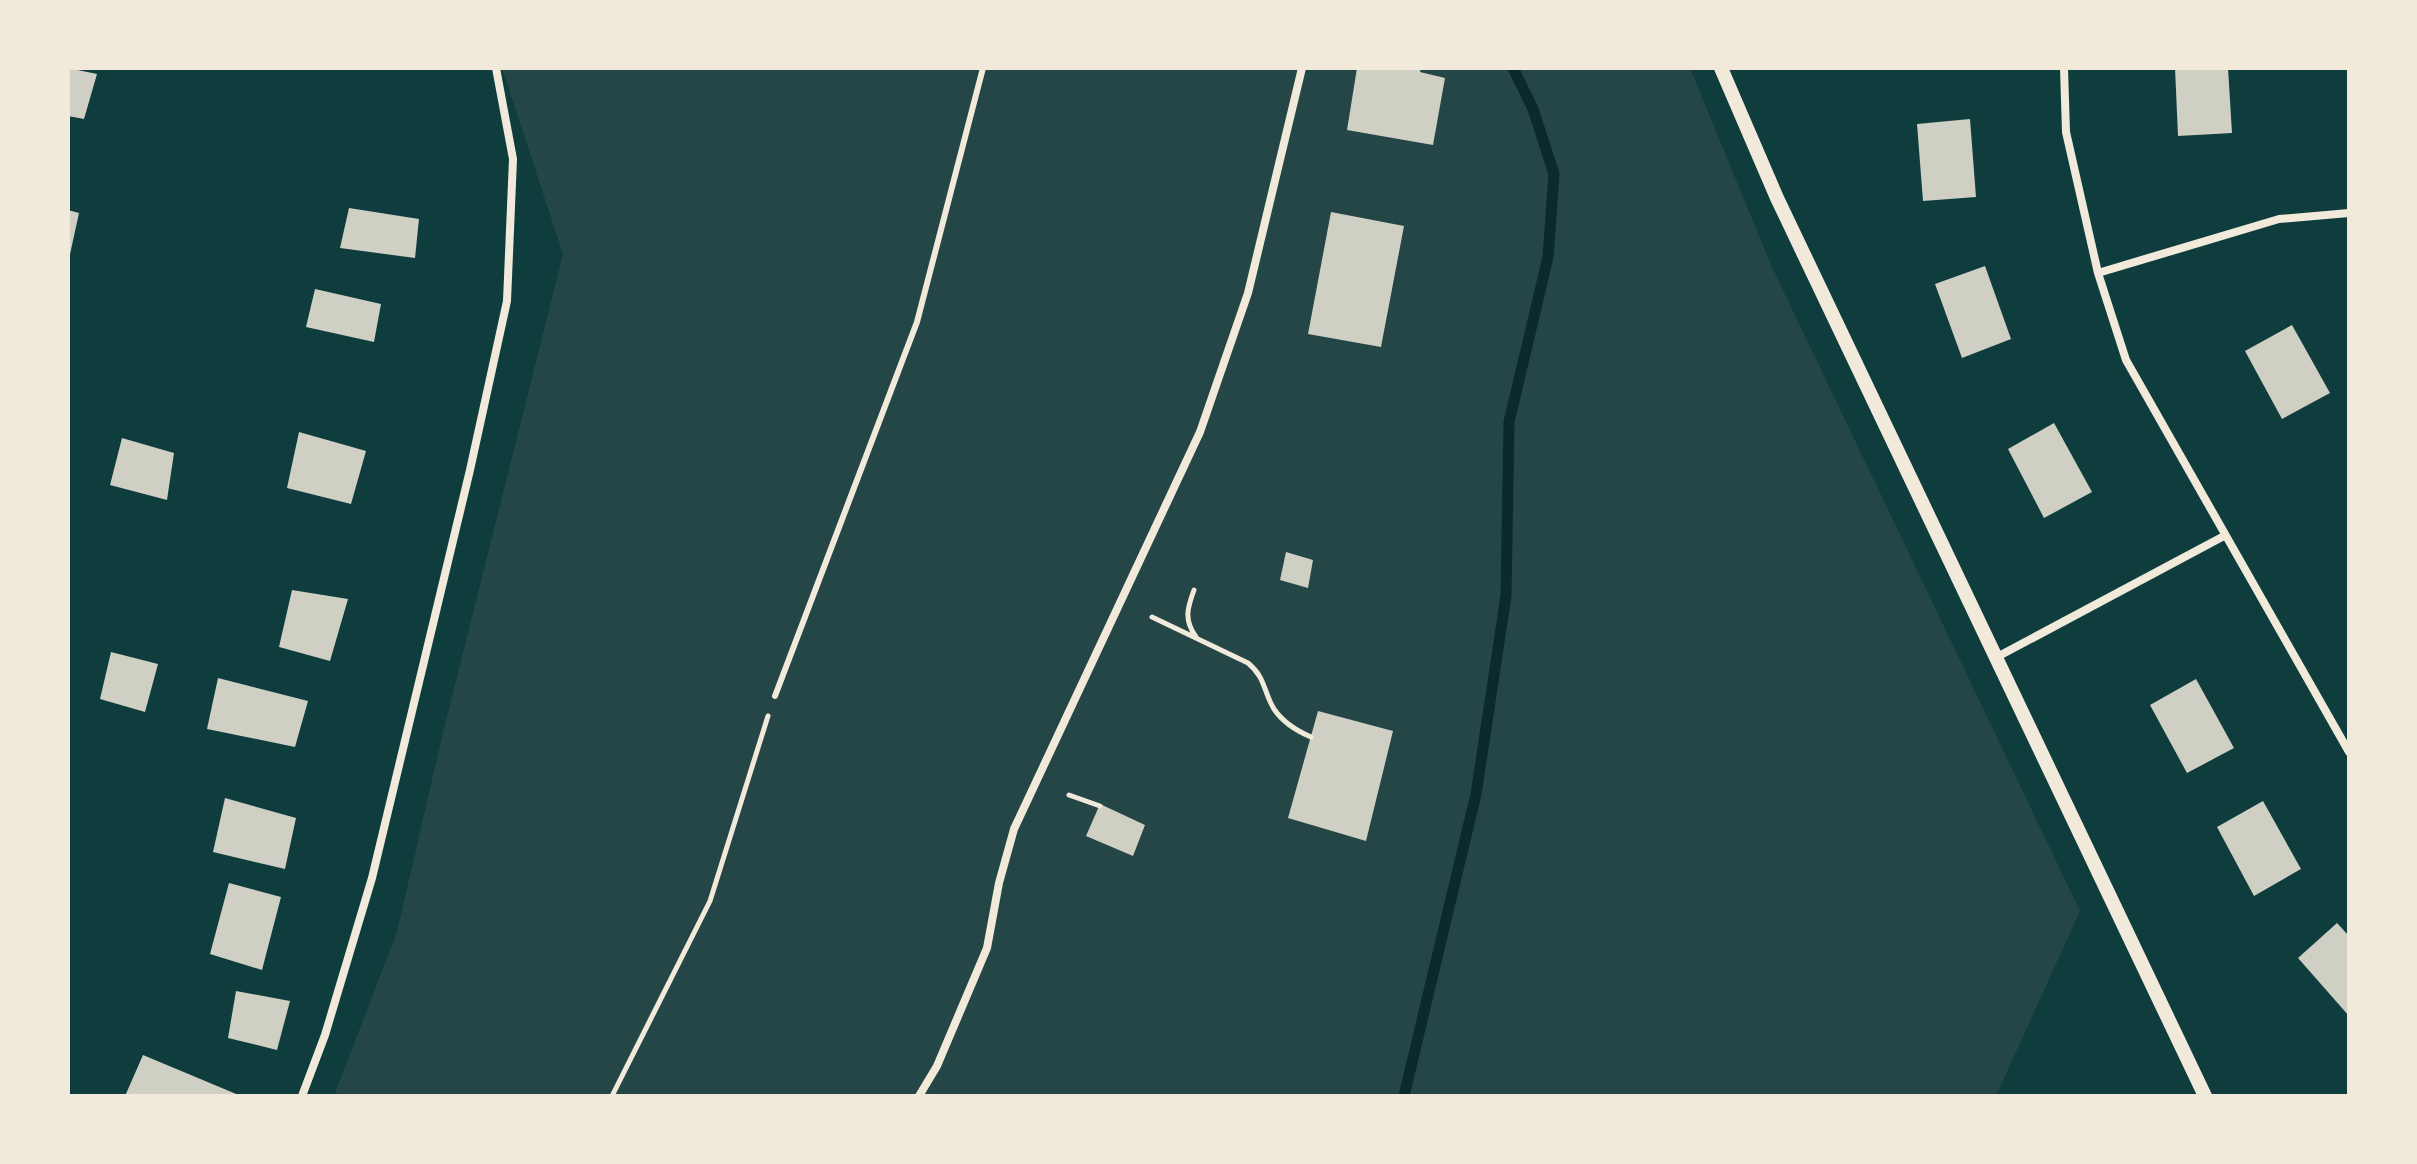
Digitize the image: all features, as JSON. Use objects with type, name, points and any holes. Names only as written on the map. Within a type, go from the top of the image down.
[{"type":"street","points":[[302,1096],[325,1035],[372,878],[470,470],[507,301],[513,159],[496,68]]},
{"type":"street","points":[[919,1096],[937,1066],[987,948],[999,883],[1014,829],[1200,432],[1248,293],[1302,68]]},
{"type":"street","points":[[1721,68],[1777,198],[2205,1096]]},
{"type":"street","points":[[2064,68],[2066,132],[2098,273],[2126,360],[2349,752]]},
{"type":"street","points":[[2098,273],[2279,219],[2349,213]]},
{"type":"street","points":[[1997,657],[2224,536]]},
{"type":"lane","points":[[775,696],[917,322],[983,68]]},
{"type":"path","points":[[1194,590],[1187,616],[1190,628],[1199,640]]},
{"type":"path","points":[[1152,617],[1248,663],[1259,672],[1274,709],[1292,727],[1311,737]]},
{"type":"path","points":[[612,1096],[710,901],[775,696]]},
{"type":"path","points":[[1069,795],[1100,806]]},
{"type":"shaded area","points":[[502,68],[1690,68],[1771,265],[2080,911],[1996,1096],[334,1096],[397,932],[444,728],[563,254]]},
{"type":"building","points":[[68,68],[97,74],[84,119],[68,116]]},
{"type":"building","points":[[1357,68],[1421,68],[1420,72],[1445,78],[1433,145],[1347,130]]},
{"type":"building","points":[[2175,68],[2228,68],[2232,133],[2178,136]]},
{"type":"building","points":[[1970,119],[1976,197],[1923,201],[1917,124]]},
{"type":"building","points":[[349,208],[419,219],[415,258],[340,248]]},
{"type":"building","points":[[68,210],[79,213],[69,259],[68,259]]},
{"type":"building","points":[[1331,212],[1404,226],[1381,347],[1308,334]]},
{"type":"building","points":[[1985,266],[2011,339],[1962,358],[1935,284]]},
{"type":"building","points":[[315,289],[381,304],[374,342],[306,327]]},
{"type":"building","points":[[2292,325],[2330,393],[2282,419],[2245,351]]},
{"type":"building","points":[[2054,423],[2092,492],[2044,518],[2008,449]]},
{"type":"building","points":[[299,432],[366,451],[351,504],[287,488]]},
{"type":"building","points":[[122,438],[174,453],[167,500],[110,485]]},
{"type":"building","points":[[1286,552],[1313,560],[1308,588],[1280,580]]},
{"type":"building","points":[[292,590],[348,599],[330,661],[279,647]]},
{"type":"building","points":[[111,652],[158,664],[145,712],[100,699]]},
{"type":"building","points":[[218,678],[308,701],[295,747],[207,729]]},
{"type":"building","points":[[2196,679],[2234,748],[2187,773],[2150,705]]},
{"type":"building","points":[[1318,711],[1393,731],[1366,841],[1288,818]]},
{"type":"building","points":[[225,798],[296,818],[285,869],[213,852]]},
{"type":"building","points":[[2263,801],[2301,869],[2254,896],[2217,827]]},
{"type":"building","points":[[1100,804],[1145,825],[1133,856],[1086,836]]},
{"type":"building","points":[[229,883],[281,897],[262,970],[210,954]]},
{"type":"building","points":[[2337,923],[2349,936],[2349,1016],[2298,958]]},
{"type":"building","points":[[236,991],[290,1001],[277,1050],[228,1038]]},
{"type":"building","points":[[143,1055],[241,1096],[125,1096]]},
{"type":"waterway","points":[[1404,1096],[1476,794],[1506,596],[1509,422],[1548,257],[1554,174],[1533,109],[1513,68]]}]
